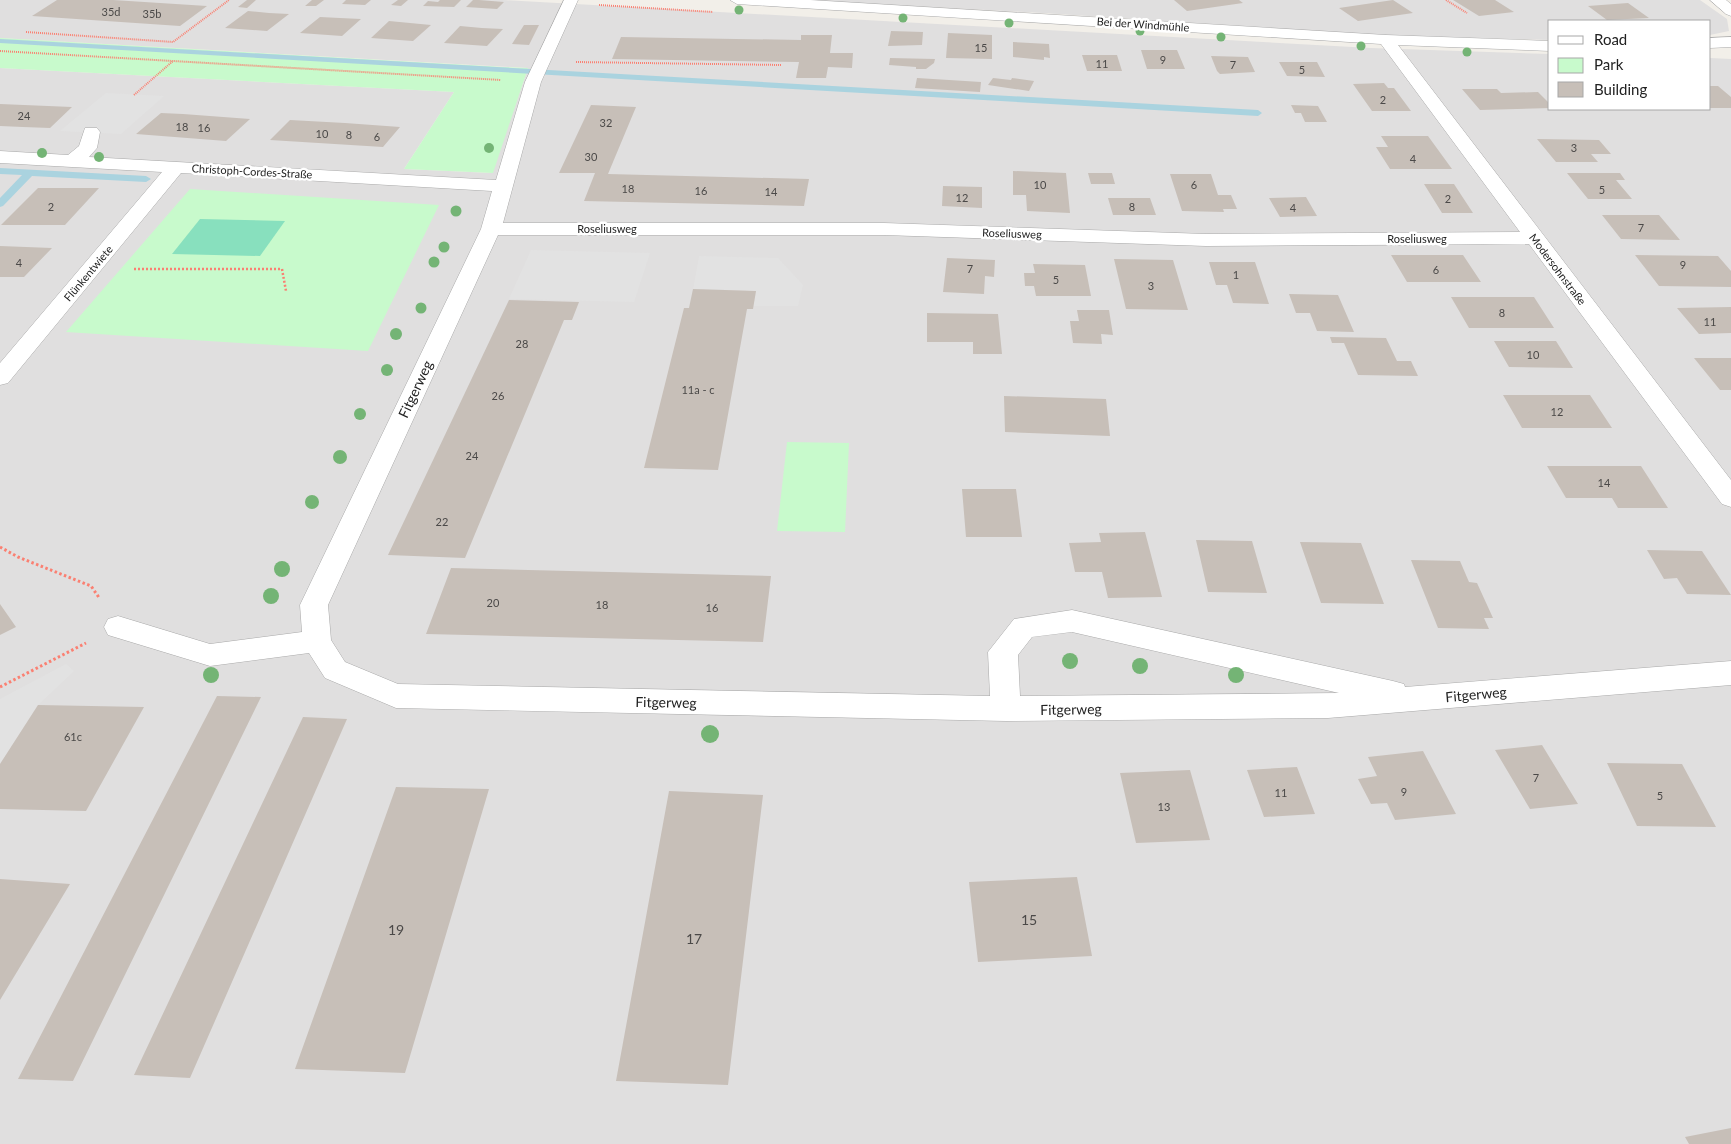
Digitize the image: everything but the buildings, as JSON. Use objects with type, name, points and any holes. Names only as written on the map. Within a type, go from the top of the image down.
[{"type":"street","name":"Fitgerweg","points":[[571,0],[533,82],[491,229],[314,605],[317,641],[335,670],[396,696],[1006,709],[1328,706],[1731,673]]},
{"type":"street","name":"Bei der Windmühle","points":[[737,0],[1386,40],[1548,46]]},
{"type":"street","points":[[1717,0],[1731,10]]},
{"type":"street","name":"Modersohnstraße","points":[[1386,40],[1731,498]]},
{"type":"street","points":[[1711,43],[1731,42]]},
{"type":"street","points":[[73,161],[88,148],[91,132]]},
{"type":"street","name":"Christoph-Cordes-Straße","points":[[0,156],[504,186]]},
{"type":"street","name":"Flünkentwiete","points":[[0,378],[176,167]]},
{"type":"street","name":"Roseliusweg","points":[[491,229],[884,229],[1206,240],[1534,238]]},
{"type":"street","points":[[1006,709],[1003,652],[1024,627],[1072,621],[1419,698]]},
{"type":"street","points":[[118,627],[210,655],[317,641]]},
{"type":"path","points":[[26,32],[173,42],[229,0]]},
{"type":"path","points":[[0,51],[533,82]]},
{"type":"path","points":[[134,95],[173,61]]},
{"type":"path","points":[[541,62],[782,65]]},
{"type":"path","points":[[90,270],[282,269],[286,291]]},
{"type":"path","points":[[0,547],[18,557],[91,586],[118,627],[0,687]]},
{"type":"shaded area","points":[[0,0],[503,0],[1371,48],[1548,54],[1548,110],[1711,110],[1711,58],[1731,59],[1731,1144],[0,1144],[0,68],[454,92],[404,169],[492,173],[528,68],[0,38]]},
{"type":"shaded area","points":[[802,0],[1700,0],[1727,19],[1729,31],[1711,35],[1711,20],[1548,20],[1548,40],[1390,36],[1043,13]]},
{"type":"shaded area","points":[[106,93],[164,96],[121,134],[60,131]]},
{"type":"shaded area","points":[[531,250],[650,253],[634,302],[509,299]]},
{"type":"shaded area","points":[[699,256],[778,258],[803,285],[798,306],[753,306],[756,291],[693,289]]},
{"type":"shaded area","points":[[66,664],[74,671],[38,705],[0,764],[0,699]]},
{"type":"green space","points":[[0,38],[528,68],[493,173],[404,169],[454,92],[0,68]]},
{"type":"green space","points":[[190,189],[439,205],[368,351],[66,332]]},
{"type":"green space","points":[[200,219],[285,221],[260,256],[172,254]]},
{"type":"green space","points":[[787,442],[849,443],[845,532],[777,531]]},
{"type":"waterway","points":[[0,41],[1258,113]]},
{"type":"waterway","points":[[0,171],[30,173]]},
{"type":"waterway","points":[[0,204],[30,173]]},
{"type":"waterway","points":[[30,173],[146,179]]}]
